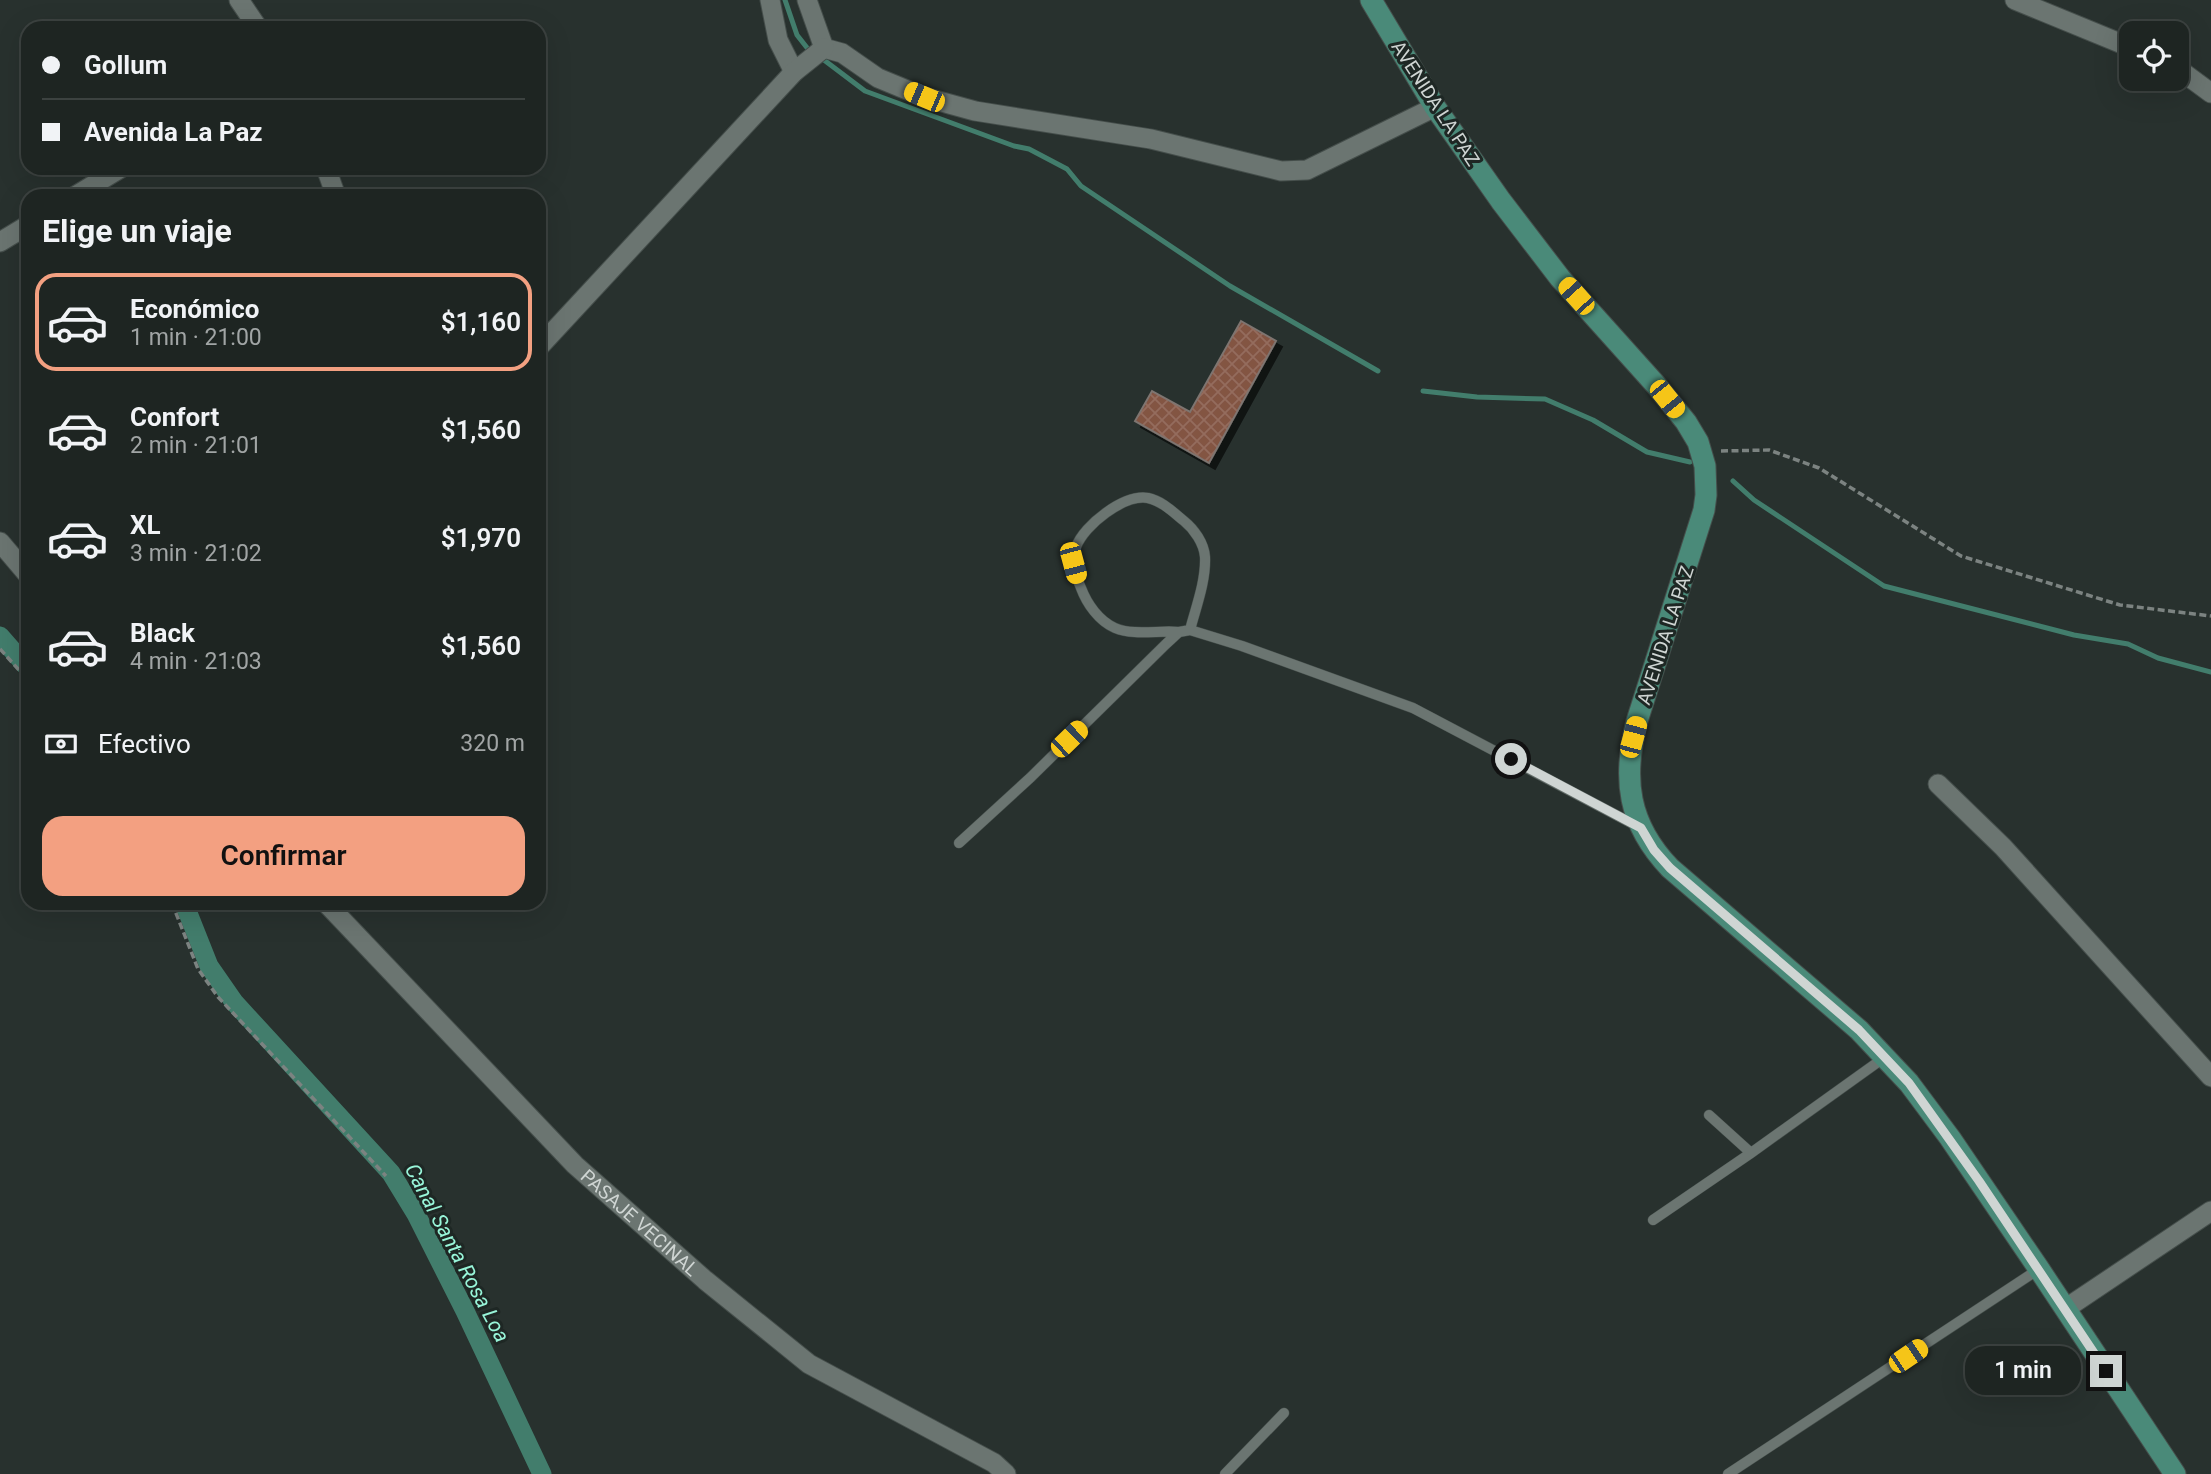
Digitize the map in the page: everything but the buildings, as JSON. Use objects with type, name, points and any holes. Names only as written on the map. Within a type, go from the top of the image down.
[{"type":"main road","name":"AVENIDA LA PAZ","points":[[1371,0],[1435,107],[1501,201],[1560,278],[1657,385],[1686,422],[1702,451],[1707,481],[1704,510],[1637,721],[1630,752],[1630,791],[1641,828],[1654,850],[1670,868],[1818,994],[1885,1056],[1909,1083],[2039,1269],[2175,1474]]},
{"type":"street","points":[[239,0],[253,21]]},
{"type":"street","points":[[770,0],[778,40],[794,72]]},
{"type":"street","points":[[807,0],[824,48]]},
{"type":"street","points":[[2020,1],[2119,43]]},
{"type":"street","points":[[546,339],[794,72],[824,48]]},
{"type":"street","points":[[824,48],[842,53],[878,78],[924,97],[975,111],[1152,139],[1280,171],[1307,170],[1435,107]]},
{"type":"street","points":[[2189,77],[2211,93]]},
{"type":"street","points":[[86,189],[110,175]]},
{"type":"street","points":[[0,242],[21,229]]},
{"type":"street","points":[[0,542],[21,567]]},
{"type":"street","points":[[1938,784],[2003,847],[2211,1077]]},
{"type":"street","name":"PASAJE VECINAL","points":[[333,910],[575,1165],[705,1280],[809,1364],[995,1463],[1006,1474]]},
{"type":"street","points":[[2065,1309],[2211,1211]]},
{"type":"lane","points":[[959,843],[1184,631],[1200,590],[1205,555],[1194,529],[1166,506],[1146,498],[1118,504],[1092,523],[1077,545],[1073,563],[1079,586],[1088,604],[1108,624],[1115,628],[1135,631],[1184,631],[1242,646],[1412,708],[1641,828]]},
{"type":"lane","points":[[1653,1220],[1885,1056]]},
{"type":"lane","points":[[1709,1115],[1751,1153]]},
{"type":"lane","points":[[1728,1474],[2039,1269]]},
{"type":"lane","points":[[1225,1474],[1284,1413]]},
{"type":"path","points":[[1702,451],[1769,450],[1819,468],[1961,556],[2120,605],[2211,616]]},
{"type":"path","points":[[0,649],[21,672]]},
{"type":"path","points":[[175,910],[198,969],[218,997],[386,1176]]},
{"type":"waterway","points":[[785,0],[797,35],[808,49]]},
{"type":"waterway","points":[[820,57],[865,91],[1014,146],[1029,149],[1067,169],[1081,186],[1230,286],[1378,371]]},
{"type":"waterway","points":[[1423,391],[1477,397],[1545,399],[1593,420],[1647,452],[1690,462]]},
{"type":"waterway","points":[[1733,481],[1754,500],[1884,586],[2074,635],[2128,644],[2158,658],[2211,672]]},
{"type":"waterway","name":"Canal Santa Rosa Loa","points":[[0,636],[21,660]]},
{"type":"waterway","name":"Canal Santa Rosa Loa","points":[[187,910],[209,966],[234,1002],[391,1173],[416,1214],[465,1311],[542,1474]]},
{"type":"route","points":[[1511,759],[1641,828],[1654,850],[1670,868],[1818,994],[1885,1056],[1940,1123],[2106,1371]]}]
